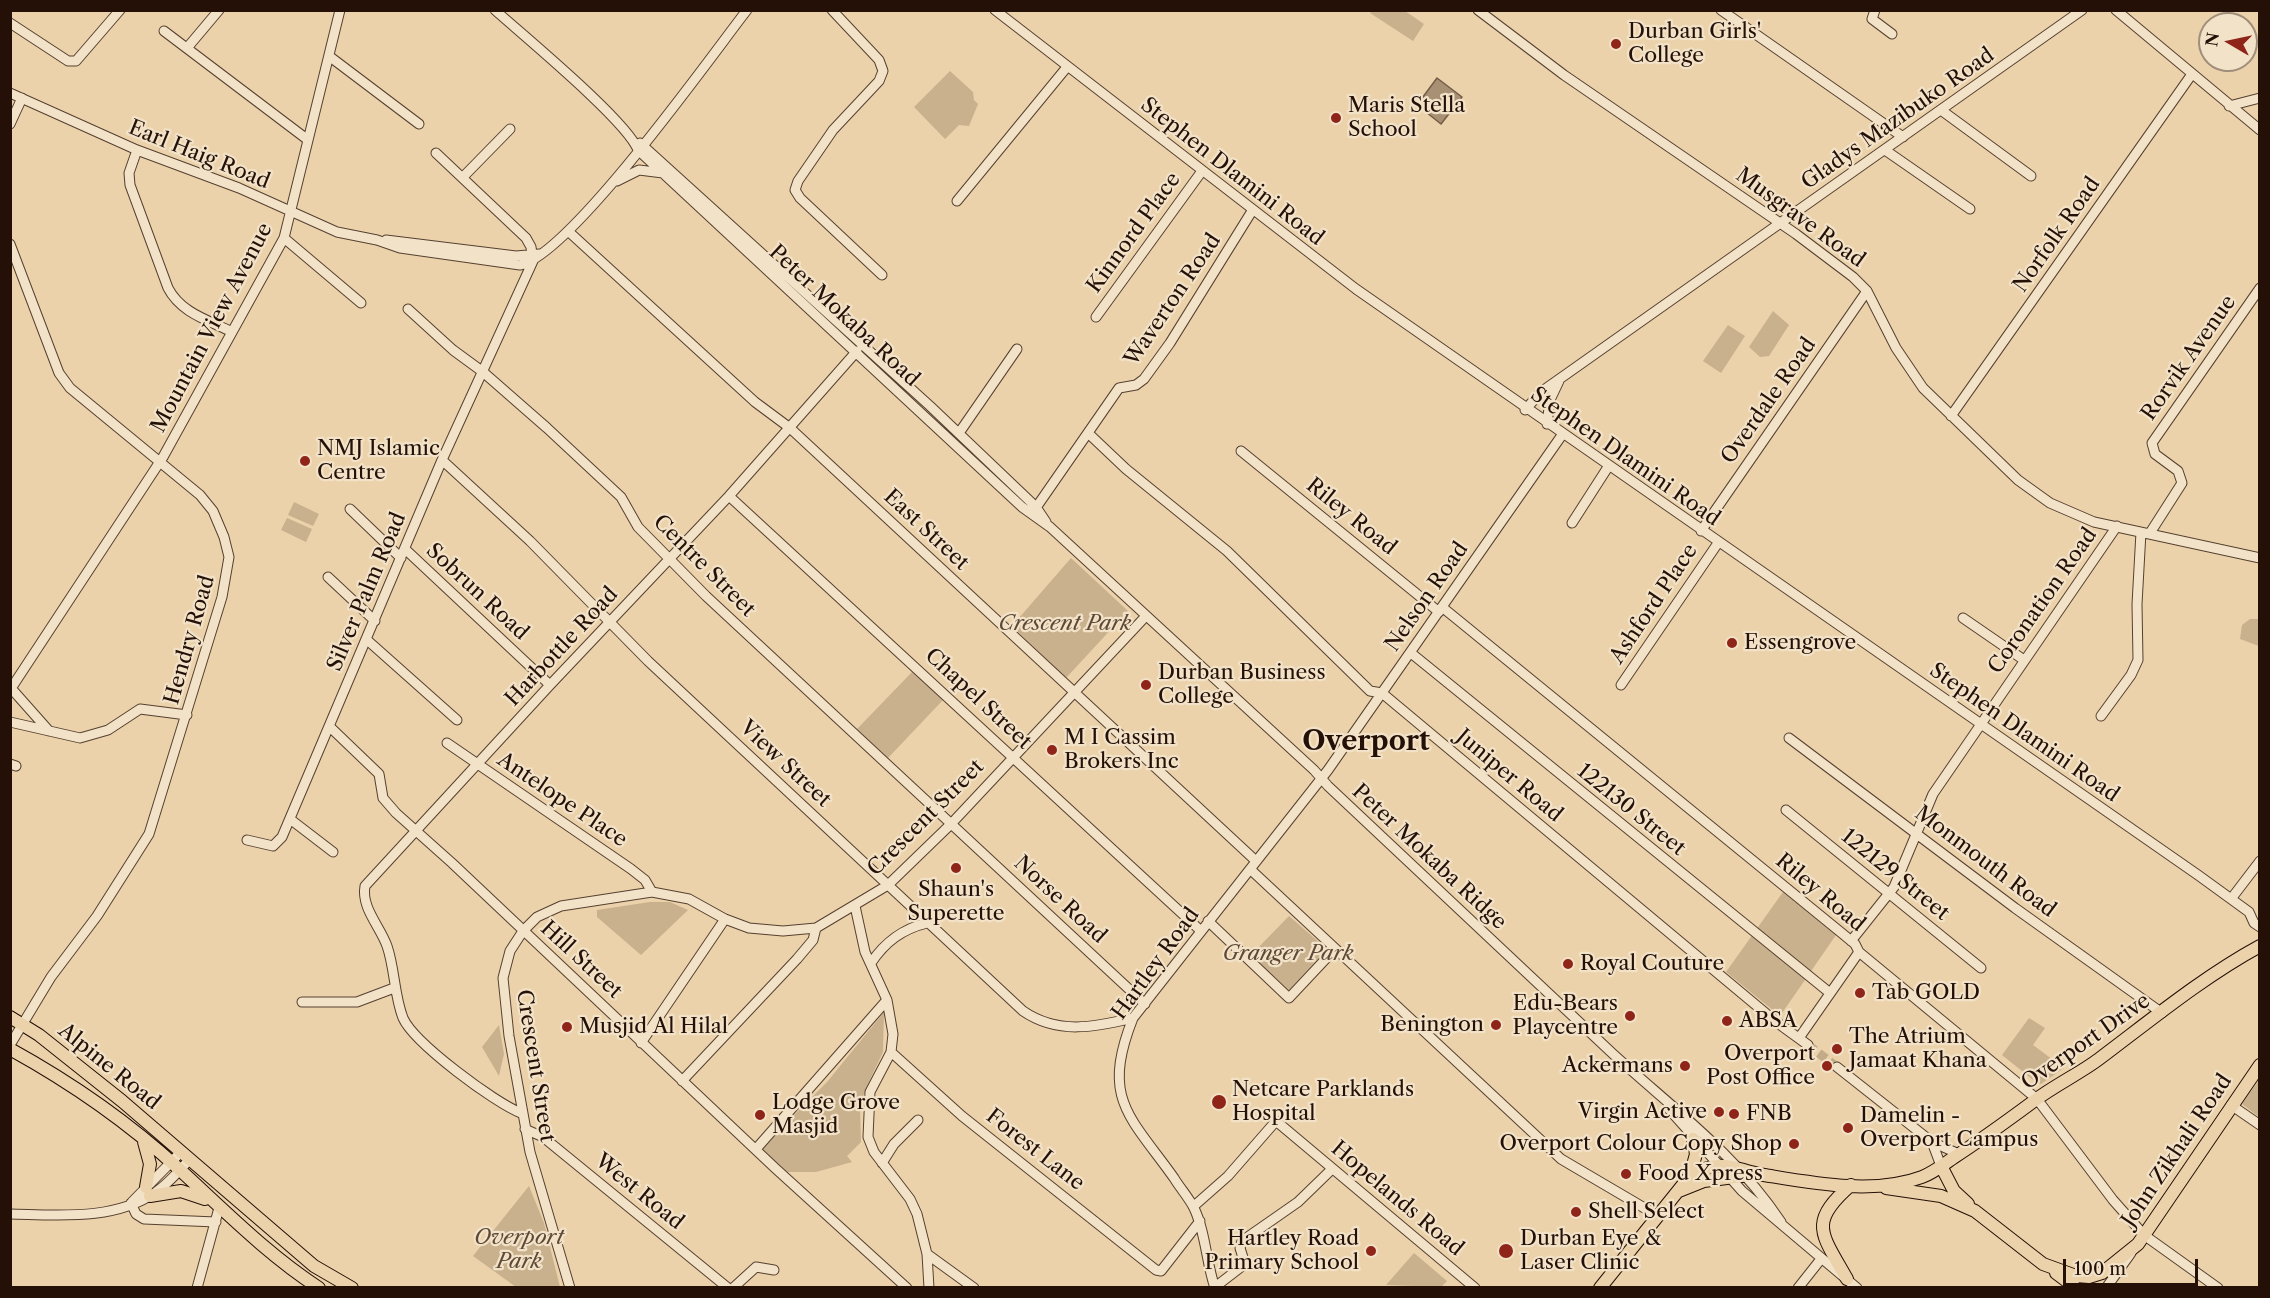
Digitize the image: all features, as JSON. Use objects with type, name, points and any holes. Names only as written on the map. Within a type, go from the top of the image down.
[{"type":"main road","name":"Overport Drive","points":[[1748,1172],[1851,1185],[1879,1186],[1921,1178],[2093,1063],[2259,946]]},
{"type":"main road","name":"Alpine Road","points":[[16,1020],[122,1101],[314,1266],[352,1287]]},
{"type":"main road","name":"Alpine Road","points":[[10,1049],[98,1104],[176,1166],[217,1206]]},
{"type":"main road","name":"John Zikhali Road","points":[[2141,1239],[2259,1065]]},
{"type":"main road","points":[[1600,1287],[1690,1176],[1696,1154],[1694,1139]]},
{"type":"main road","points":[[144,1140],[150,1164],[148,1192],[181,1191],[196,1194],[217,1206],[290,1269],[319,1287]]},
{"type":"main road","points":[[1690,1176],[1704,1168],[1719,1165],[1748,1172]]},
{"type":"main road","points":[[1941,1166],[1954,1191],[1975,1212],[2076,1287]]},
{"type":"main road","points":[[1679,1191],[1704,1181],[1730,1179],[1748,1172]]},
{"type":"main road","points":[[1847,1279],[1825,1239],[1822,1224],[1830,1205],[1851,1185]]},
{"type":"main road","points":[[1879,1186],[1941,1196],[1975,1212]]},
{"type":"main road","points":[[2043,1264],[2076,1276],[2090,1276],[2113,1266],[2141,1239]]},
{"type":"street","points":[[10,23],[68,61],[76,61],[120,10]]},
{"type":"street","points":[[187,48],[219,10]]},
{"type":"street","name":"Mountain View Avenue","points":[[11,687],[159,462],[196,400],[284,238],[340,10]]},
{"type":"street","name":"Peter Mokaba Road","points":[[495,10],[639,145],[912,389],[1034,511]]},
{"type":"street","name":"Earl Haig Road","points":[[10,93],[137,150],[238,188],[337,232],[376,240],[533,258],[544,253],[568,231],[608,188],[639,145],[747,10]]},
{"type":"street","points":[[832,10],[879,60],[883,71],[879,81],[833,130],[801,175],[795,190],[800,198],[882,275]]},
{"type":"street","name":"Stephen Dlamini Road","points":[[995,10],[1252,211],[1356,289],[1525,410],[2231,899],[2248,912],[2259,927]]},
{"type":"street","name":"Musgrave Road","points":[[1478,10],[1564,75],[1781,224],[1845,271],[1867,291],[1913,375],[1951,416],[2018,480],[2072,514],[2259,558]]},
{"type":"street","points":[[1720,10],[1903,137]]},
{"type":"street","points":[[1875,10],[1872,19],[1892,34]]},
{"type":"street","name":"Gladys Mazibuko Road","points":[[1525,410],[1541,392],[2082,10]]},
{"type":"street","points":[[2116,10],[2259,130]]},
{"type":"street","points":[[164,31],[308,140]]},
{"type":"street","points":[[329,56],[419,124]]},
{"type":"street","points":[[957,201],[1067,67]]},
{"type":"street","name":"Norfolk Road","points":[[1951,416],[2192,74]]},
{"type":"street","points":[[10,124],[22,98]]},
{"type":"street","points":[[2229,106],[2259,98]]},
{"type":"street","points":[[1941,111],[2031,176]]},
{"type":"street","points":[[463,177],[510,129]]},
{"type":"street","name":"Peter Mokaba Road","points":[[639,145],[665,174],[906,398],[1034,511]]},
{"type":"street","points":[[137,150],[129,173],[130,185],[173,297],[188,311],[232,332]]},
{"type":"street","points":[[1885,150],[1970,209]]},
{"type":"street","points":[[436,153],[526,238],[533,258]]},
{"type":"street","points":[[608,188],[639,170],[653,170],[665,174]]},
{"type":"street","name":"Kinnord Place","points":[[1096,317],[1202,171]]},
{"type":"street","name":"Waverton Road","points":[[1034,511],[1119,388],[1136,385],[1144,379],[1170,343],[1252,211]]},
{"type":"street","name":"East Street","points":[[568,231],[746,395],[790,428],[1074,692],[1253,865],[1335,948],[1561,1158],[1658,1216]]},
{"type":"street","points":[[284,238],[361,303]]},
{"type":"street","name":"Hendry Road","points":[[10,244],[59,373],[70,388],[200,495],[213,511],[224,537],[229,557],[222,597],[156,817],[142,848],[16,1020],[10,1044]]},
{"type":"street","name":"Silver Palm Road","points":[[247,840],[275,845],[290,819],[442,460],[533,258]]},
{"type":"street","name":"Rorvik Avenue","points":[[2146,533],[2182,483],[2178,471],[2155,454],[2152,443],[2259,288]]},
{"type":"street","name":"Overdale Road","points":[[1701,531],[1867,291]]},
{"type":"street","name":"Centre Street","points":[[408,309],[453,350],[483,372],[621,497],[638,527],[669,559],[951,824]]},
{"type":"street","points":[[958,433],[1017,349]]},
{"type":"street","name":"Harbottle Road","points":[[394,988],[388,948],[368,908],[364,891],[368,881],[549,685],[729,496],[857,351]]},
{"type":"street","points":[[1547,424],[1550,400],[1558,381]]},
{"type":"street","points":[[906,398],[912,389]]},
{"type":"street","name":"Juniper Road","points":[[1088,433],[1126,469],[1227,551],[1366,687],[1382,693],[1808,1045]]},
{"type":"street","name":"Nelson Road","points":[[1321,779],[1562,435]]},
{"type":"street","name":"Riley Road","points":[[1241,451],[1851,941],[1859,952],[2037,1099],[2141,1239],[2218,1287]]},
{"type":"street","name":"View Street","points":[[442,460],[530,541],[648,661],[927,924],[1033,1018],[1044,1023],[1076,1028],[1134,1018]]},
{"type":"street","points":[[1572,524],[1608,467]]},
{"type":"street","name":"Chapel Street","points":[[729,496],[1201,931]]},
{"type":"street","name":"Sobrun Road","points":[[350,509],[549,685]]},
{"type":"street","name":"Peter Mokaba Ridge","points":[[1034,511],[1653,1090],[1748,1172],[1781,1222]]},
{"type":"street","name":"Coronation Road","points":[[1851,941],[1890,894],[1933,794],[2117,526]]},
{"type":"street","points":[[2101,716],[2131,675],[2138,660],[2137,604],[2146,533]]},
{"type":"street","name":"Ashford Place","points":[[1621,685],[1718,543]]},
{"type":"street","points":[[328,577],[375,621]]},
{"type":"street","name":"Crescent Street","points":[[570,1287],[521,1113],[503,978],[510,951],[523,931],[537,917],[561,906],[652,892],[689,900],[725,919],[749,927],[800,931],[816,928],[888,885],[951,824],[1145,617]]},
{"type":"street","points":[[1964,618],[2024,660]]},
{"type":"street","points":[[366,639],[457,720]]},
{"type":"street","name":"122130 Street","points":[[1411,653],[1830,993]]},
{"type":"street","points":[[11,687],[49,731]]},
{"type":"street","points":[[10,722],[71,738],[87,737],[108,730],[140,709],[186,715]]},
{"type":"street","name":"Hill Street","points":[[329,726],[377,771],[381,778],[386,802],[641,1043],[907,1287]]},
{"type":"street","name":"Monmouth Road","points":[[1789,738],[2162,1013]]},
{"type":"street","name":"Antelope Place","points":[[447,743],[631,869],[645,880],[652,892]]},
{"type":"street","name":"Hartley Road","points":[[1215,1287],[1200,1221],[1194,1206],[1136,1126],[1120,1094],[1118,1073],[1122,1052],[1134,1018],[1144,1004],[1321,779]]},
{"type":"street","name":"122129 Street","points":[[1786,810],[1981,968]]},
{"type":"street","points":[[290,819],[333,852]]},
{"type":"street","name":"Norse Road","points":[[951,824],[1144,1004]]},
{"type":"street","points":[[2231,899],[2259,861]]},
{"type":"street","points":[[855,906],[861,922],[862,943],[887,1000],[892,1021],[891,1052],[875,1081],[868,1107],[868,1137],[870,1146],[910,1199],[927,1254],[929,1287]]},
{"type":"street","name":"Stephen Dlamini Road","points":[[2248,912],[2259,914]]},
{"type":"street","points":[[641,1043],[725,919]]},
{"type":"street","points":[[1209,921],[1289,998],[1335,948]]},
{"type":"street","points":[[871,963],[883,947],[897,935],[927,924]]},
{"type":"street","points":[[682,1081],[811,943],[816,928]]},
{"type":"street","points":[[1799,1038],[1859,952]]},
{"type":"street","points":[[302,1002],[357,1002],[394,988],[404,1018],[413,1032],[498,1101],[521,1113]]},
{"type":"street","points":[[756,1149],[887,1000]]},
{"type":"street","name":"Forest Lane","points":[[891,1052],[962,1116],[1161,1271],[1200,1221]]},
{"type":"street","points":[[1837,1067],[1932,1142],[1959,1154]]},
{"type":"street","name":"Peter Mokaba Ridge","points":[[1653,1090],[1730,1179],[1763,1210],[1781,1222],[1821,1259],[1857,1287]]},
{"type":"street","points":[[2231,1105],[2259,1125]]},
{"type":"street","points":[[882,1163],[894,1144],[918,1120]]},
{"type":"street","name":"Hopelands Road","points":[[1194,1206],[1228,1176],[1276,1121],[1475,1287]]},
{"type":"street","name":"West Road","points":[[525,1129],[543,1137],[728,1287]]},
{"type":"street","points":[[1932,1142],[1941,1166]]},
{"type":"street","points":[[10,1214],[98,1214],[131,1203],[148,1192],[176,1166],[181,1152]]},
{"type":"street","points":[[1215,1287],[1245,1264],[1240,1248],[1242,1240],[1298,1202],[1332,1169]]},
{"type":"street","points":[[131,1203],[136,1214],[144,1219],[216,1222]]},
{"type":"street","points":[[197,1287],[216,1222],[217,1206]]},
{"type":"street","name":"John Zikhali Road","points":[[2106,1287],[2141,1239]]},
{"type":"street","points":[[927,1254],[974,1287]]},
{"type":"street","points":[[1798,1287],[1821,1259]]},
{"type":"street","points":[[732,1287],[756,1267],[774,1270]]},
{"type":"green space","points":[[1372,11],[1405,11],[1424,24],[1413,41],[1370,13]]},
{"type":"green space","points":[[950,71],[973,92],[974,100],[978,104],[969,126],[959,125],[945,139],[914,107]]},
{"type":"green space","points":[[1773,311],[1789,325],[1769,356],[1760,357],[1749,347]]},
{"type":"green space","points":[[1728,325],[1745,336],[1721,373],[1703,361]]},
{"type":"green space","points":[[294,502],[319,514],[313,526],[288,515]]},
{"type":"green space","points":[[287,518],[312,529],[306,542],[281,530]]},
{"type":"green space","name":"Crescent Park","points":[[1071,558],[1128,611],[1066,678],[1012,626]]},
{"type":"green space","points":[[2250,619],[2259,619],[2259,646],[2240,639],[2242,625]]},
{"type":"green space","points":[[913,671],[943,700],[888,758],[857,729]]},
{"type":"green space","points":[[1783,892],[1836,935],[1780,1016],[1726,972]]},
{"type":"green space","points":[[650,902],[670,902],[688,910],[641,955],[597,917],[597,910]]},
{"type":"green space","name":"Granger Park","points":[[1289,916],[1327,949],[1289,990],[1251,955]]},
{"type":"green space","points":[[884,1012],[883,1052],[860,1107],[861,1142],[847,1156],[852,1162],[816,1172],[787,1172],[761,1148],[827,1082]]},
{"type":"green space","points":[[2029,1018],[2045,1028],[2033,1045],[2064,1068],[2041,1084],[2002,1055]]},
{"type":"green space","points":[[499,1025],[504,1054],[499,1076],[482,1047]]},
{"type":"green space","points":[[2259,1080],[2260,1117],[2242,1104]]},
{"type":"green space","name":"Overport Park","points":[[529,1186],[544,1223],[560,1287],[516,1287],[473,1256]]},
{"type":"green space","points":[[1414,1253],[1447,1281],[1441,1287],[1386,1285]]},
{"type":"shaded area","points":[[1437,78],[1462,97],[1441,124],[1417,105]]},
{"type":"tunnel","points":[[1808,1045],[1837,1067]]},
{"type":"place","name":"Durban Girls' College","points":[[1616,44]]},
{"type":"place","name":"Maris Stella School","points":[[1336,118]]},
{"type":"place","name":"NMJ Islamic Centre","points":[[305,461]]},
{"type":"place","name":"Essengrove","points":[[1732,643]]},
{"type":"place","name":"Durban Business College","points":[[1146,685]]},
{"type":"place","name":"M I Cassim Brokers Inc","points":[[1052,750]]},
{"type":"place","name":"Shaun's Superette","points":[[956,868]]},
{"type":"place","name":"Royal Couture","points":[[1568,964]]},
{"type":"place","name":"Tab GOLD","points":[[1860,993]]},
{"type":"place","name":"Edu-Bears Playcentre","points":[[1630,1016]]},
{"type":"place","name":"ABSA","points":[[1727,1021]]},
{"type":"place","name":"Benington","points":[[1496,1025]]},
{"type":"place","name":"Musjid Al Hilal","points":[[567,1027]]},
{"type":"place","name":"The Atrium Jamaat Khana","points":[[1837,1049]]},
{"type":"place","name":"Ackermans","points":[[1685,1066]]},
{"type":"place","name":"Overport Post Office","points":[[1827,1066]]},
{"type":"place","name":"Netcare Parklands Hospital","points":[[1219,1102]]},
{"type":"place","name":"Virgin Active","points":[[1719,1112]]},
{"type":"place","name":"FNB","points":[[1734,1114]]},
{"type":"place","name":"Lodge Grove Masjid","points":[[760,1115]]},
{"type":"place","name":"Damelin - Overport Campus","points":[[1848,1128]]},
{"type":"place","name":"Overport Colour Copy Shop","points":[[1794,1144]]},
{"type":"place","name":"Food Xpress","points":[[1626,1174]]},
{"type":"place","name":"Shell Select","points":[[1576,1212]]},
{"type":"place","name":"Hartley Road Primary School","points":[[1371,1251]]},
{"type":"place","name":"Durban Eye & Laser Clinic","points":[[1506,1251]]},
{"type":"district","name":"Overport","points":[[1366,742]]}]
